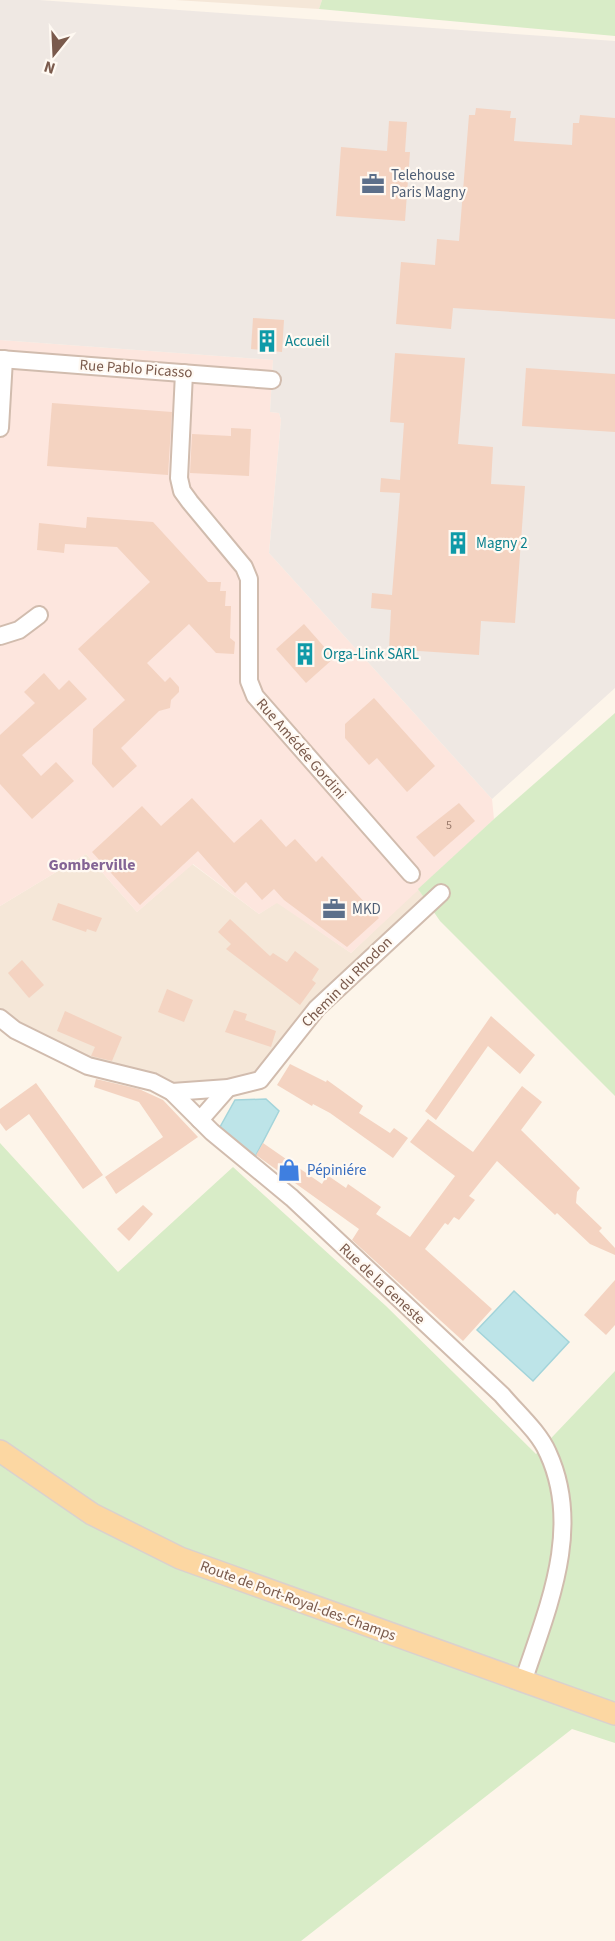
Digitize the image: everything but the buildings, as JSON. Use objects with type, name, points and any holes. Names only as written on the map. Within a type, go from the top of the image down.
[{"type":"main road","name":"Route de Port-Royal-des-Champs","points":[[0,1451],[92,1514],[180,1558],[615,1714]]},
{"type":"street","name":"Rue Pablo Picasso","points":[[2,359],[272,380]]},
{"type":"street","points":[[0,428],[2,359]]},
{"type":"street","name":"Rue Amédée Gordini","points":[[184,373],[179,478],[182,491],[189,502],[244,567],[249,579],[249,681],[255,696],[411,874]]},
{"type":"street","points":[[0,636],[19,630],[39,615]]},
{"type":"street","name":"Chemin du Rhodon","points":[[172,1092],[228,1088],[260,1080],[317,1008],[441,893]]},
{"type":"street","name":"Rue de la Geneste","points":[[0,1018],[35,1041],[88,1066],[153,1082],[172,1092],[223,1143],[292,1198],[502,1395],[548,1453],[563,1515],[563,1545],[555,1583],[523,1682]]},
{"type":"street","points":[[200,1120],[228,1088]]},
{"type":"shaded area","points":[[0,0],[39,0],[615,41],[615,688],[492,799],[269,553],[281,420],[279,413],[270,412],[273,360],[0,340]]},
{"type":"shaded area","points":[[175,0],[322,0],[319,9]]},
{"type":"shaded area","points":[[0,340],[273,360],[270,412],[279,413],[281,420],[269,553],[492,799],[494,819],[351,953],[277,903],[259,914],[193,864],[137,912],[86,854],[0,906]]},
{"type":"shaded area","points":[[86,854],[137,912],[192,864],[259,914],[277,902],[351,953],[418,889],[430,906],[346,990],[261,1087],[228,1095],[95,1072],[0,1023],[0,906]]},
{"type":"green space","points":[[322,0],[615,0],[615,36],[319,9]]},
{"type":"green space","points":[[615,713],[615,1096],[440,921],[418,889]]},
{"type":"green space","points":[[0,1143],[118,1272],[233,1167],[386,1306],[536,1454],[615,1371],[615,1743],[572,1729],[301,1941],[0,1941]]},
{"type":"water","points":[[266,1099],[279,1111],[255,1157],[220,1127],[235,1100]]},
{"type":"water","points":[[514,1291],[569,1342],[533,1381],[477,1330]]},
{"type":"place","name":"Telehouse Paris Magny","points":[[373,184]]},
{"type":"place","name":"Accueil","points":[[267,341]]},
{"type":"place","name":"Magny 2","points":[[458,543]]},
{"type":"place","name":"Orga-Link SARL","points":[[305,654]]},
{"type":"place","name":"MKD","points":[[334,909]]},
{"type":"place","name":"Pépiniére","points":[[289,1170]]},
{"type":"district","name":"Gomberville","points":[[92,865]]}]
